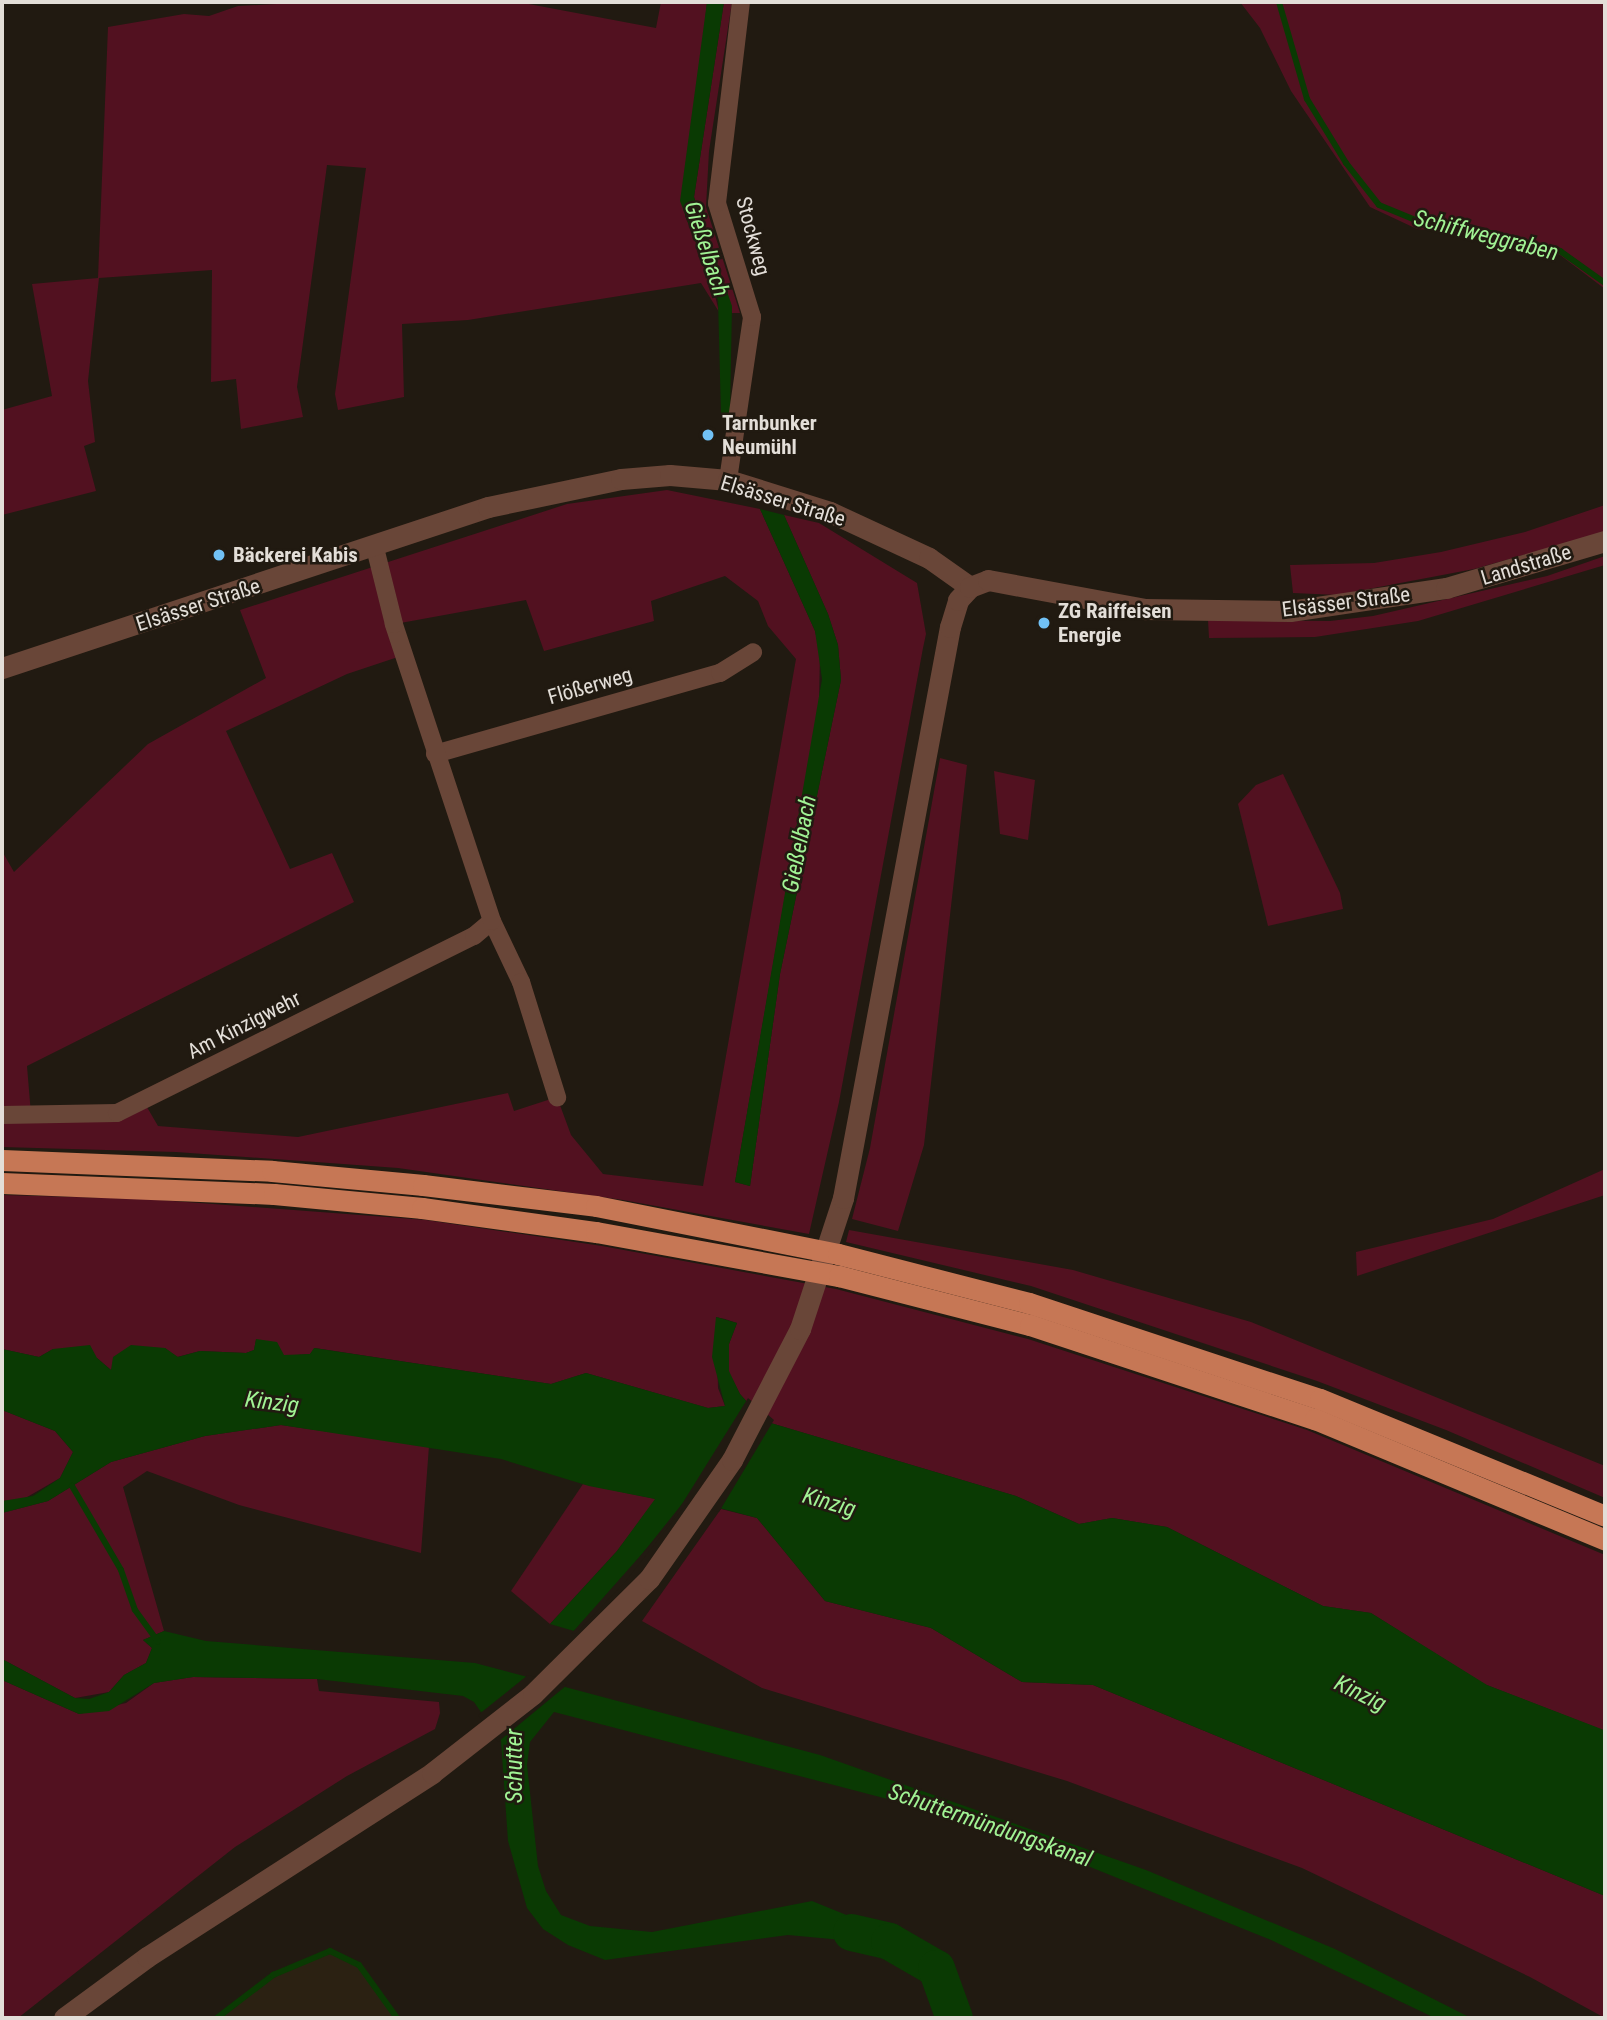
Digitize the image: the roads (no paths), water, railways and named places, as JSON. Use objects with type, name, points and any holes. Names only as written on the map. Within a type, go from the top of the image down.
[{"type":"highway","points":[[2,1160],[272,1171],[423,1185],[596,1206],[838,1254],[1029,1303],[1320,1399],[1605,1516]]},
{"type":"highway","points":[[2,1183],[274,1194],[422,1208],[596,1232],[839,1276],[1030,1325],[1315,1419],[1605,1540]]},
{"type":"street","name":"Stockweg","points":[[729,480],[752,317],[717,203],[741,2]]},
{"type":"street","name":"Elsässer Straße","points":[[2,668],[375,548],[488,507],[556,490],[670,475],[729,480],[830,512],[929,558],[970,587],[988,580],[1145,609],[1290,611],[1446,589]]},
{"type":"street","name":"Landstraße","points":[[1446,589],[1605,541]]},
{"type":"street","points":[[375,548],[435,754],[492,922],[520,982],[557,1097]]},
{"type":"street","points":[[64,2018],[147,1957],[432,1773],[573,1659],[675,1547],[772,1389],[800,1329],[843,1198],[950,627],[958,600],[970,587]]},
{"type":"street","name":"Flößerweg","points":[[435,754],[720,673],[753,652]]},
{"type":"street","name":"Am Kinzigwehr","points":[[2,1115],[117,1113],[474,936],[492,922]]},
{"type":"water","name":"Gießelbach","points":[[707,2],[724,2],[694,197],[732,306],[730,412],[726,415],[721,415],[718,300],[680,201]]},
{"type":"water","name":"Gießelbach","points":[[760,509],[784,515],[828,614],[838,645],[841,680],[780,974],[750,1186],[735,1182],[822,679],[815,631]]},
{"type":"water","name":"Kinzig","points":[[716,1317],[737,1323],[729,1344],[729,1371],[740,1394],[764,1421],[1016,1496],[1079,1524],[1112,1518],[1167,1527],[1323,1606],[1371,1613],[1487,1685],[1604,1730],[1605,1896],[1093,1685],[1022,1682],[931,1628],[825,1601],[757,1518],[686,1499],[622,1579],[574,1631],[550,1624],[617,1551],[655,1499],[589,1486],[501,1459],[281,1425],[205,1436],[111,1462],[48,1501],[2,1513],[2,1501],[33,1496],[60,1478],[73,1452],[55,1431],[2,1410],[2,1349],[39,1357],[53,1349],[90,1345],[97,1358],[111,1370],[113,1357],[131,1345],[165,1348],[178,1357],[200,1351],[246,1353],[254,1350],[256,1339],[277,1342],[284,1355],[310,1354],[314,1348],[551,1384],[586,1373],[708,1408],[725,1406],[712,1357]]},
{"type":"water","name":"Schuttermündungskanal","points":[[164,1631],[206,1641],[475,1663],[820,1755],[1146,1870],[1335,1949],[1471,2018],[1435,2018],[1271,1940],[1053,1852],[922,1808],[554,1712],[530,1742],[527,1765],[538,1866],[546,1891],[561,1915],[590,1926],[652,1932],[812,1901],[903,1938],[887,1957],[842,1940],[788,1935],[605,1960],[568,1945],[543,1929],[527,1908],[508,1841],[501,1741],[474,1702],[463,1696],[317,1679],[193,1677],[154,1683],[109,1711],[79,1714],[2,1680],[2,1659],[75,1698],[89,1699],[109,1692],[124,1675],[146,1663],[152,1648],[143,1640]]},
{"type":"waterway","name":"Schiffweggraben","points":[[1279,2],[1307,99],[1346,163],[1379,205],[1425,224],[1482,231],[1560,251],[1605,283]]},
{"type":"waterway","points":[[72,1486],[121,1570],[135,1610],[158,1642]]},
{"type":"waterway","name":"Schutter","points":[[851,1932],[889,1941],[936,1968],[954,2018]]},
{"type":"waterway","points":[[217,2018],[273,1975],[330,1951],[359,1965],[397,2018]]},
{"type":"place","name":"Tarnbunker Neumühl","points":[[708,435]]},
{"type":"place","name":"Bäckerei Kabis","points":[[219,555]]},
{"type":"place","name":"ZG Raiffeisen Energie","points":[[1044,623]]}]
